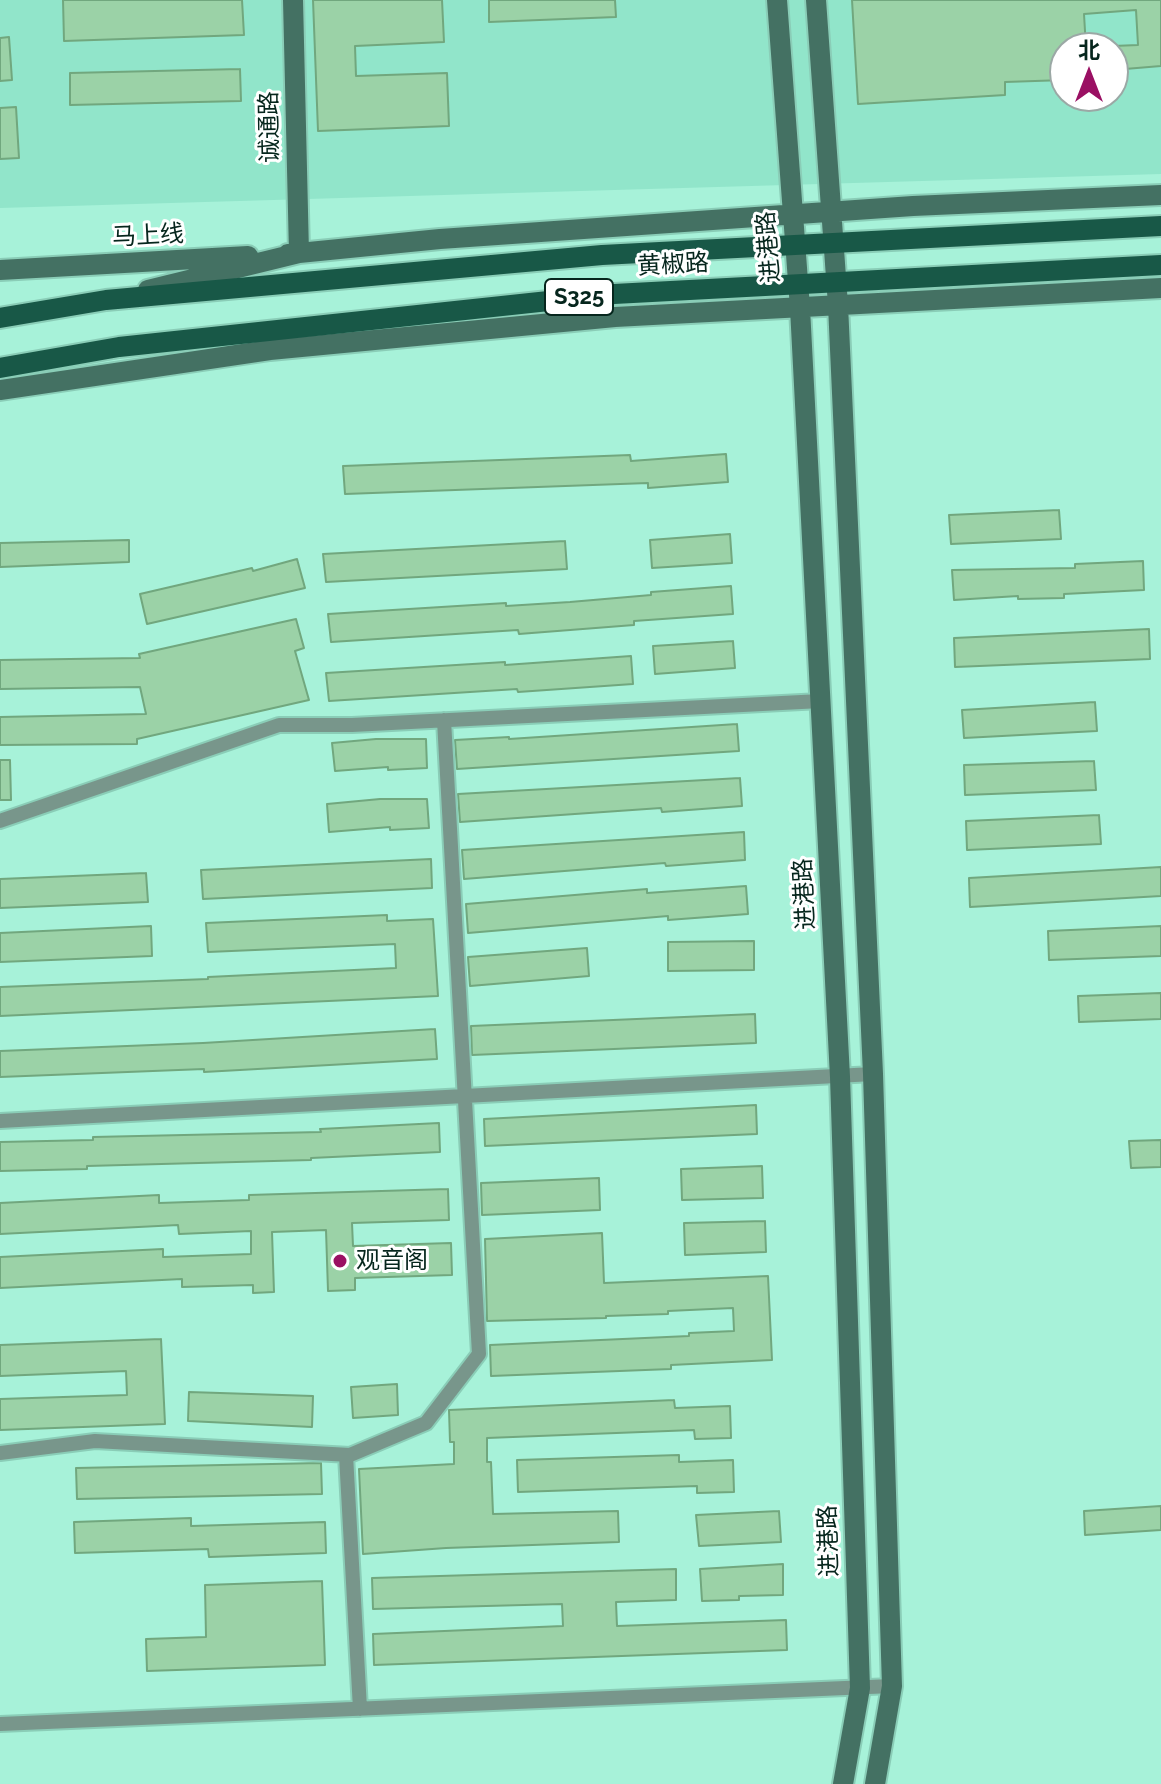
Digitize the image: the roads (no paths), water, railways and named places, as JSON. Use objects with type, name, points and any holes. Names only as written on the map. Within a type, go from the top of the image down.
[{"type":"main road","name":"诚通路","points":[[293,0],[299,253]]},
{"type":"main road","name":"进港路","points":[[777,0],[800,308],[840,1077],[860,1688],[843,1784]]},
{"type":"main road","points":[[816,0],[837,282],[873,1074],[892,1686],[875,1784]]},
{"type":"main road","points":[[106,300],[299,253],[440,239],[831,212],[1161,195]]},
{"type":"main road","name":"黄椒路","points":[[0,318],[106,300],[602,255],[1161,226]]},
{"type":"main road","name":"马上线","points":[[0,270],[299,253]]},
{"type":"main road","name":"黄椒路","points":[[0,368],[119,347],[614,294],[1161,265]]},
{"type":"main road","points":[[0,390],[270,350],[615,317],[1161,288]]},
{"type":"street","points":[[0,821],[279,725],[352,725],[821,701]]},
{"type":"street","points":[[0,1453],[95,1441],[346,1455],[426,1423],[479,1354],[444,720]]},
{"type":"street","points":[[0,1121],[873,1074]]},
{"type":"street","points":[[346,1455],[360,1709]]},
{"type":"street","points":[[0,1724],[892,1686]]},
{"type":"place","name":"观音阁","points":[[340,1261]]}]
